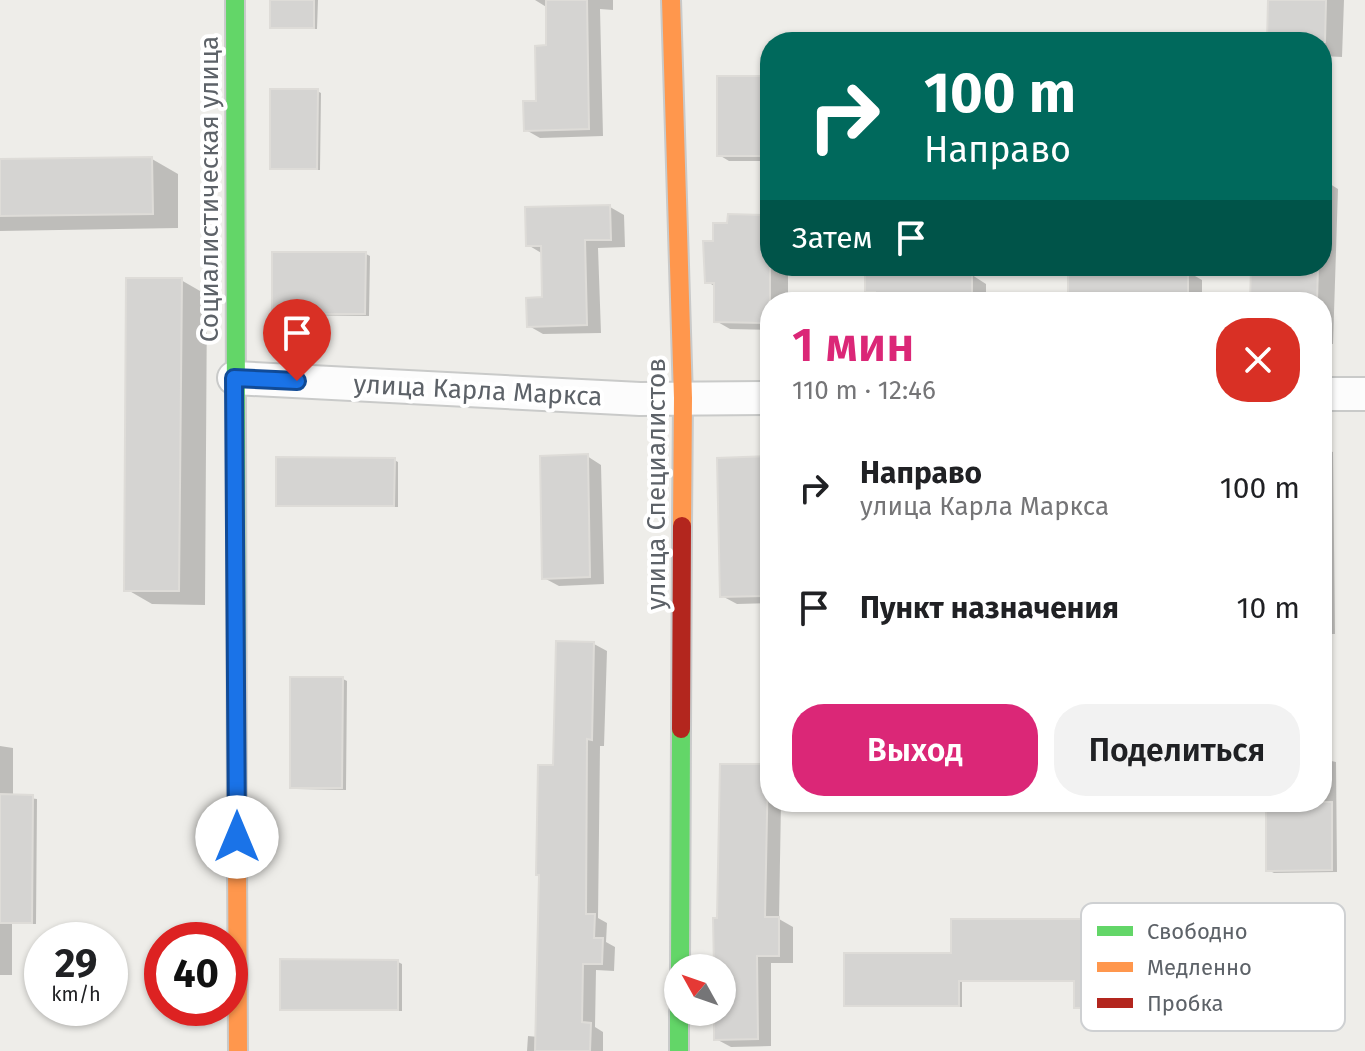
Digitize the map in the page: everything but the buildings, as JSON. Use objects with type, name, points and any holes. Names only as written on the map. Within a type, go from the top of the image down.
[{"type":"street","name":"Социалистическая улица","points":[[235,0],[238,1051]]},
{"type":"street","name":"улица Специалистов","points":[[671,0],[683,398],[680,954]]},
{"type":"street","name":"улица Карла Маркса","points":[[234,378],[640,399],[760,398]]},
{"type":"street","points":[[1332,394],[1365,394]]},
{"type":"street","points":[[679,1026],[679,1051]]},
{"type":"traffic: fast","points":[[235,0],[237,857]]},
{"type":"traffic: fast","points":[[680,954],[681,729]]},
{"type":"traffic: fast","points":[[679,1026],[679,1051]]},
{"type":"traffic: slow","points":[[671,0],[683,398],[682,526]]},
{"type":"traffic: slow","points":[[237,857],[238,1051]]},
{"type":"traffic: jam","points":[[681,729],[682,526]]},
{"type":"route","points":[[237,837],[234,378],[297,381]]}]
